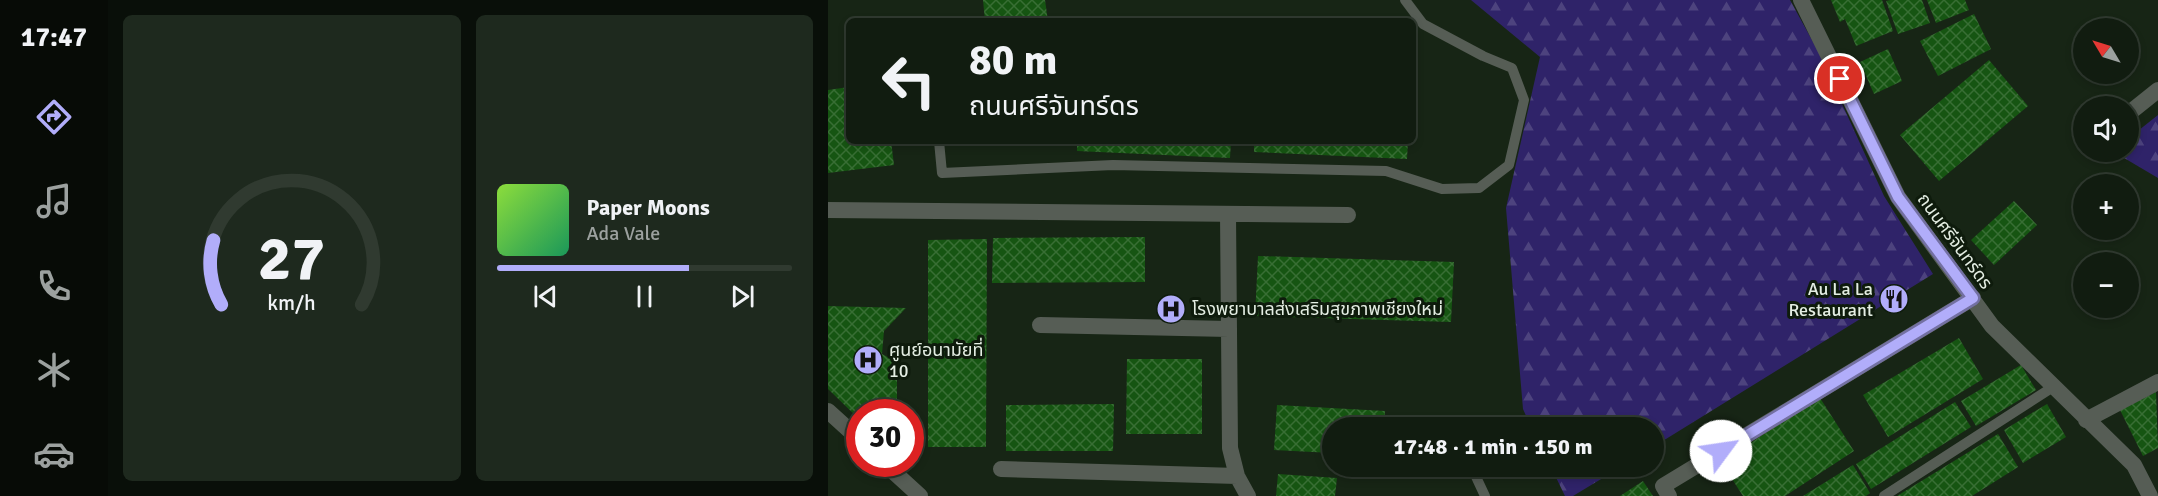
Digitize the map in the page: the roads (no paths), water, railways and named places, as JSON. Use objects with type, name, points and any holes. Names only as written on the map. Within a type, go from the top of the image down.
[{"type":"street","name":"ถนนศรีจันทร์ดร","points":[[1801,0],[1898,197],[1992,326],[2134,465],[2150,496]]},
{"type":"street","points":[[2139,105],[2158,90]]},
{"type":"street","points":[[828,210],[1348,215]]},
{"type":"street","points":[[1228,214],[1230,448],[1237,476],[1248,496]]},
{"type":"street","points":[[1669,496],[1663,486],[1973,298]]},
{"type":"street","points":[[1040,326],[1229,329]]},
{"type":"street","points":[[2086,420],[2158,382]]},
{"type":"street","points":[[828,411],[846,427]]},
{"type":"street","points":[[1001,469],[1237,476]]},
{"type":"street","points":[[899,477],[920,496]]},
{"type":"lane","points":[[939,144],[942,173],[1113,165],[1386,171],[1442,189],[1479,188],[1509,165],[1524,100],[1512,68],[1483,56],[1423,24],[1405,0]]},
{"type":"lane","points":[[1884,496],[2053,387]]},
{"type":"lane","points":[[1476,477],[1483,495]]},
{"type":"place","name":"Au La La Restaurant","points":[[1894,299]]},
{"type":"place","name":"โรงพยาบาลส่งเสริมสุขภาพเชียงใหม่","points":[[1171,309]]},
{"type":"place","name":"ศูนย์อนามัยที่ 10","points":[[868,360]]}]
